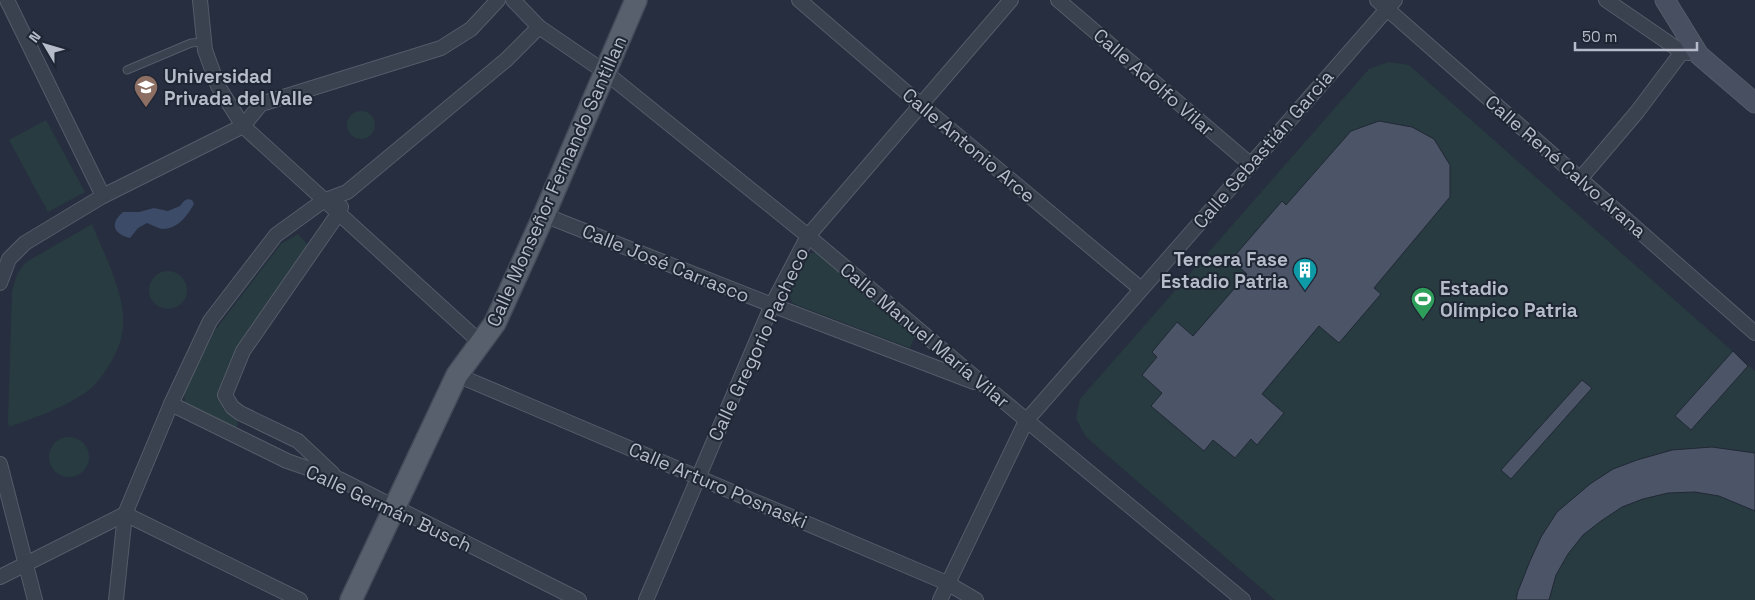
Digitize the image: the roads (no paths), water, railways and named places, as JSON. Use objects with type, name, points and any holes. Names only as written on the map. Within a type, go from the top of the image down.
[{"type":"main road","name":"Calle Monseñor Fernando Santillan","points":[[351,600],[457,375],[495,323],[544,215],[636,0]]},
{"type":"main road","points":[[1665,0],[1690,54],[1755,103]]},
{"type":"street","points":[[7,0],[103,196]]},
{"type":"street","points":[[200,0],[203,42],[218,86],[243,126],[323,201],[481,343]]},
{"type":"street","points":[[0,283],[9,259],[25,244],[103,196],[243,126],[261,104],[441,48],[471,28],[498,0]]},
{"type":"street","name":"Calle Manuel María Vilar","points":[[512,0],[538,27],[605,72],[808,236],[1243,600]]},
{"type":"street","name":"Calle Antonio Arce","points":[[799,0],[922,106],[1141,289]]},
{"type":"street","name":"Calle Gregorio Pacheco","points":[[646,600],[772,305],[808,236],[922,106],[1011,0]]},
{"type":"street","name":"Calle Adolfo Vilar","points":[[1058,0],[1250,164]]},
{"type":"street","points":[[1581,178],[1637,112],[1690,54],[1606,0]]},
{"type":"street","name":"Calle Sebastián Garcia","points":[[940,600],[1026,420],[1250,164],[1386,3]]},
{"type":"street","name":"Calle René Calvo Arana","points":[[1386,3],[1755,333]]},
{"type":"street","points":[[116,600],[125,514],[171,404],[210,321],[276,236],[323,201],[347,192],[506,60],[538,27]]},
{"type":"street","points":[[339,479],[298,441],[240,413],[232,407],[225,395],[243,351],[338,214],[347,192]]},
{"type":"street","name":"Calle José Carrasco","points":[[544,215],[772,305],[984,385]]},
{"type":"street","name":"Calle Arturo Posnaski","points":[[457,375],[947,583],[976,600]]},
{"type":"street","name":"Calle Germán Busch","points":[[171,404],[287,461],[339,479],[579,600]]},
{"type":"street","points":[[0,464],[35,600]]},
{"type":"street","points":[[0,577],[125,514]]},
{"type":"street","points":[[125,514],[300,600]]},
{"type":"lane","points":[[127,70],[191,43],[203,42]]},
{"type":"water","points":[[188,199],[192,200],[194,204],[185,217],[173,227],[162,229],[147,223],[138,228],[130,238],[120,234],[115,228],[116,221],[123,212],[139,212],[154,208],[168,211],[180,206]]},
{"type":"place","name":"Universidad Privada del Valle","points":[[146,108]]},
{"type":"place","name":"Tercera Fase Estadio Patria","points":[[1305,291]]},
{"type":"place","name":"Estadio Olímpico Patria","points":[[1423,320]]}]
